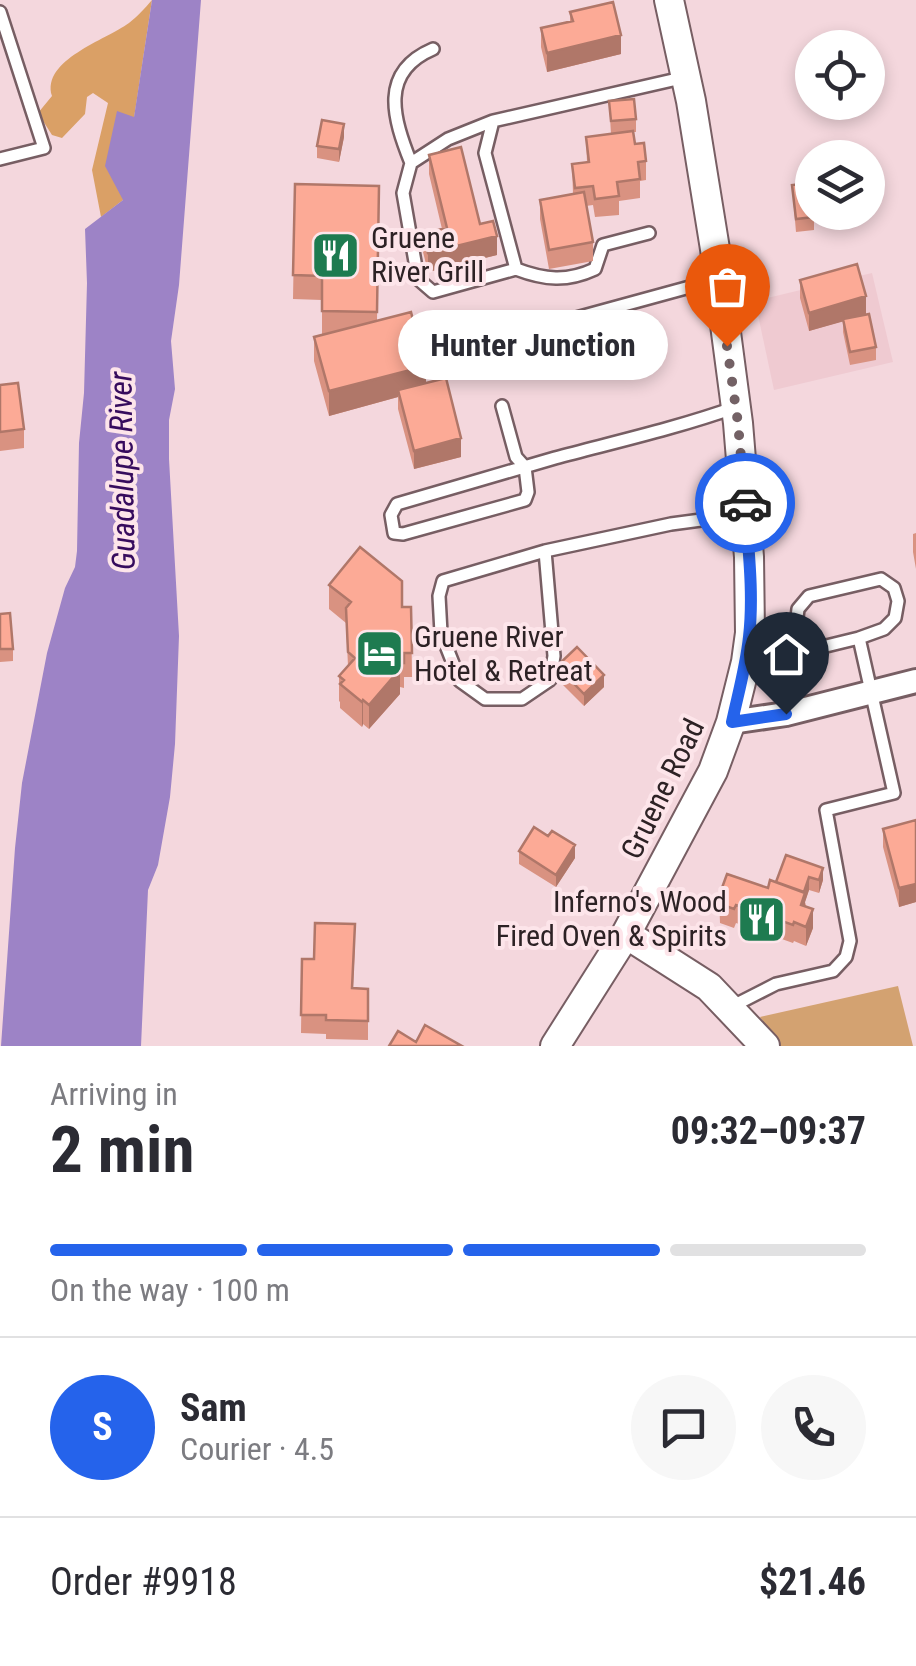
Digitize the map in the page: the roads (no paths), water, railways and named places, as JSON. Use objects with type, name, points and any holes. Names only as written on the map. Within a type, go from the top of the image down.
[{"type":"street","name":"Gruene Road","points":[[555,1046],[626,934],[706,786],[732,722],[750,633],[749,557],[736,407],[686,78],[669,0]]},
{"type":"street","points":[[732,722],[786,714],[916,681]]},
{"type":"street","points":[[626,934],[709,987],[765,1046]]},
{"type":"lane","points":[[0,12],[44,148],[0,159]]},
{"type":"lane","points":[[433,48],[413,57],[398,78],[393,106],[410,162],[403,193],[418,279],[432,292],[516,269],[532,276],[575,278],[595,268],[603,244],[649,234]]},
{"type":"lane","points":[[410,162],[448,139],[492,121],[686,78]]},
{"type":"lane","points":[[492,121],[485,154],[516,269]]},
{"type":"lane","points":[[459,350],[719,279]]},
{"type":"lane","points":[[502,406],[516,457],[524,467],[528,492],[525,500],[403,534],[394,533],[391,515],[397,504],[524,467],[699,420],[736,407]]},
{"type":"lane","points":[[545,552],[554,656],[550,680],[522,699],[485,700],[460,682],[441,633],[439,596],[443,581],[545,552],[671,524],[746,514]]},
{"type":"lane","points":[[881,579],[894,588],[898,601],[894,618],[884,629],[858,638],[818,648],[805,644],[796,626],[798,610],[809,596],[881,579]]},
{"type":"lane","points":[[729,1008],[776,984],[834,970],[846,958],[850,942],[826,810],[894,793],[858,638]]},
{"type":"water","name":"Guadalupe River","points":[[152,0],[201,0],[179,285],[171,341],[175,389],[169,420],[169,459],[179,636],[175,744],[158,865],[148,890],[141,1046],[1,1046],[22,783],[47,653],[77,551],[87,283],[85,229],[123,200],[105,166],[117,111],[134,117]]},
{"type":"place","name":"Gruene River Grill","points":[[336,255]]},
{"type":"place","name":"Hunter Junction","points":[[727,346]]},
{"type":"place","name":"Gruene River Hotel & Retreat","points":[[379,654]]},
{"type":"place","name":"Inferno's Wood Fired Oven & Spirits","points":[[762,919]]}]
